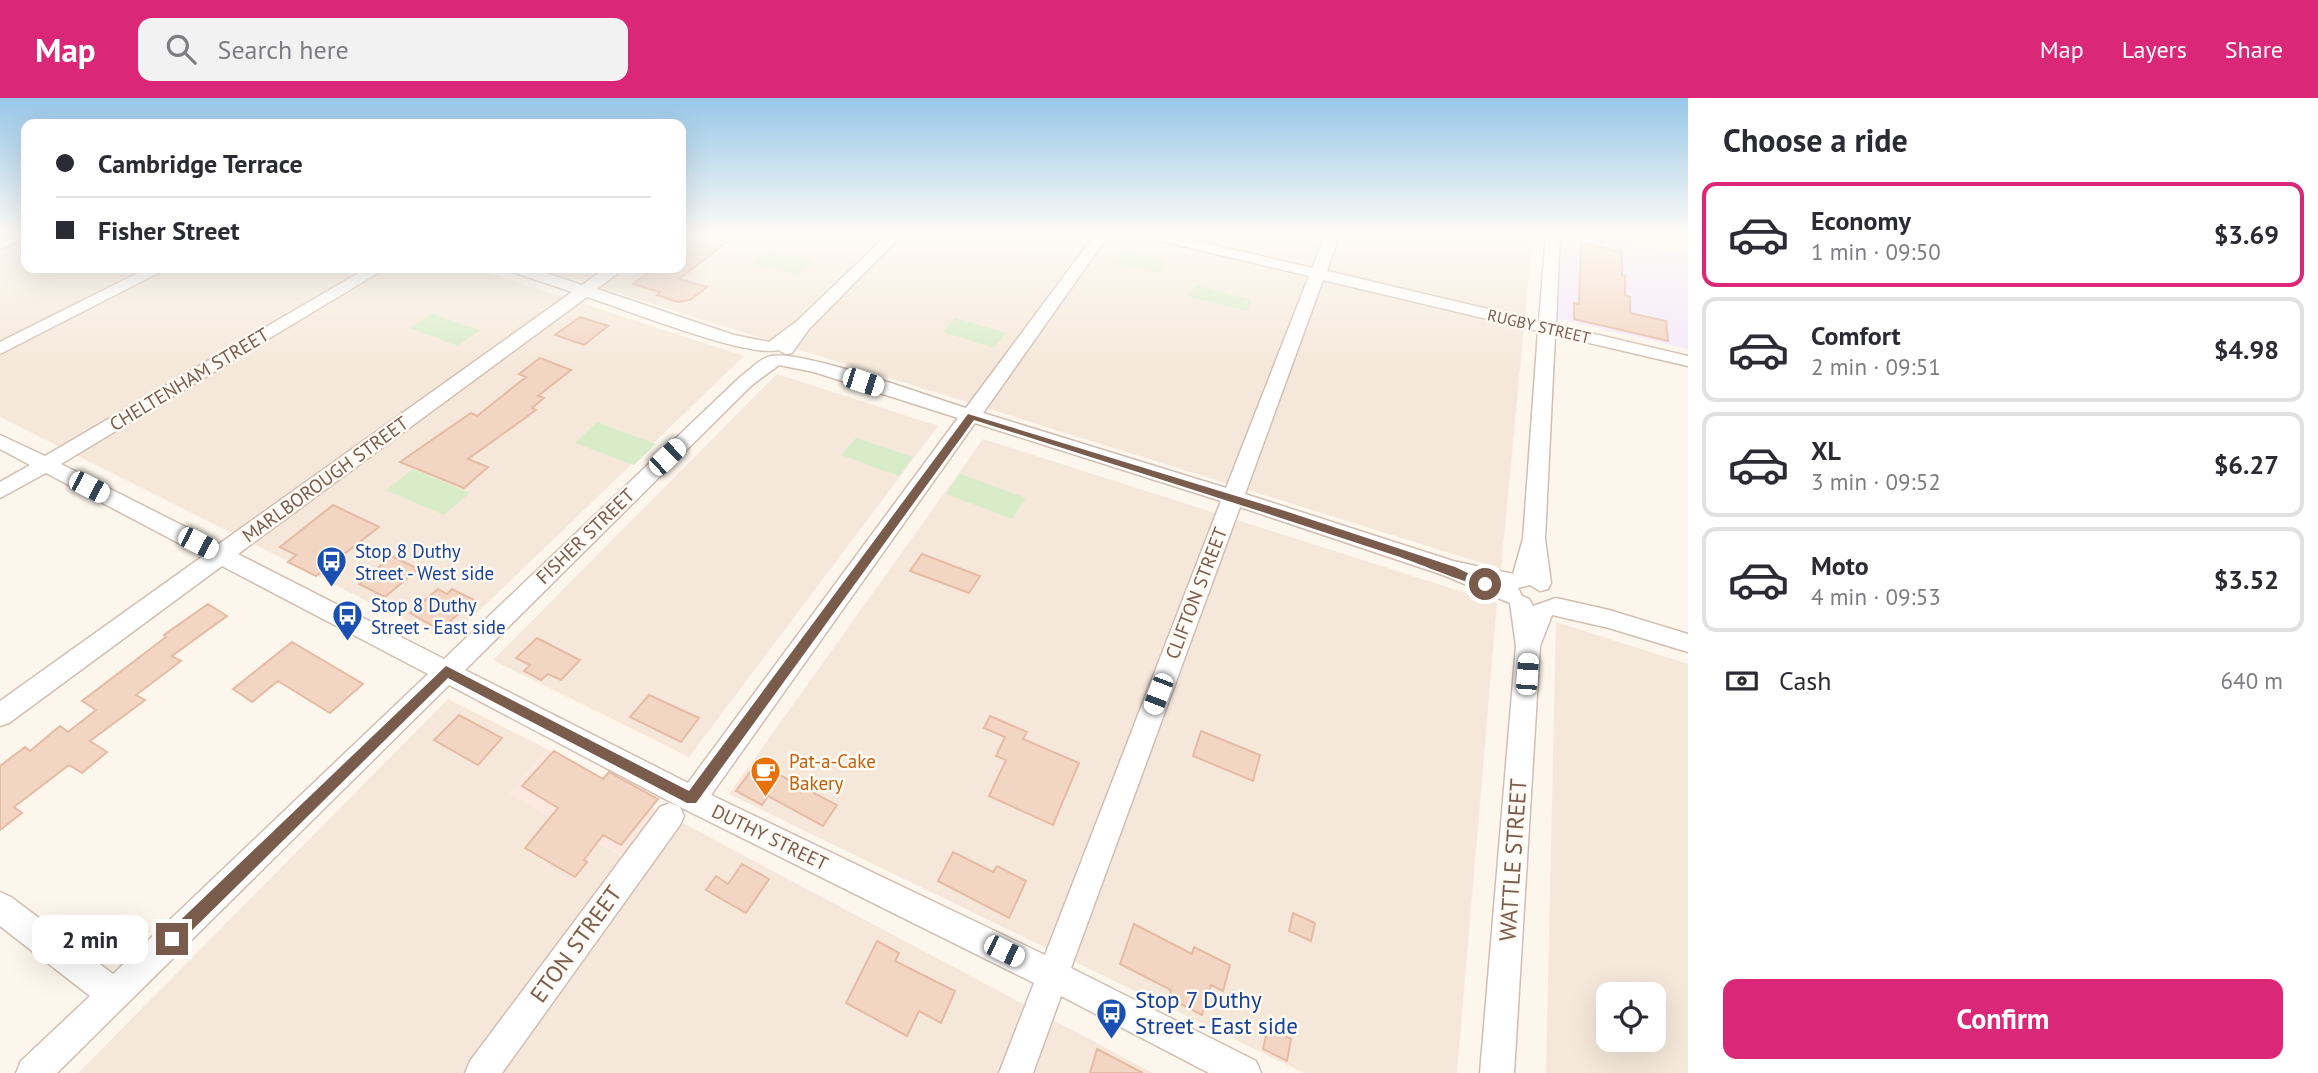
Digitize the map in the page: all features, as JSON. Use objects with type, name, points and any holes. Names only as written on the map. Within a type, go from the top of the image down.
[{"type":"street","points":[[0,349],[139,278]]},
{"type":"street","name":"CHELTENHAM STREET","points":[[0,491],[360,278]]},
{"type":"street","points":[[549,278],[818,368],[1688,643]]},
{"type":"street","name":"MARLBOROUGH STREET","points":[[0,715],[602,278]]},
{"type":"street","name":"FISHER STREET","points":[[33,1073],[851,278]]},
{"type":"street","name":"ETON STREET","points":[[482,1073],[971,416],[1070,278]]},
{"type":"street","name":"CLIFTON STREET","points":[[1016,1073],[1316,278]]},
{"type":"street","name":"RUGBY STREET","points":[[1341,278],[1688,361]]},
{"type":"street","name":"WATTLE STREET","points":[[1497,1073],[1532,595],[1549,278]]},
{"type":"street","name":"DUTHY STREET","points":[[0,441],[446,671],[681,807],[1052,975],[1244,1073]]},
{"type":"street","points":[[0,907],[114,995]]},
{"type":"shaded area","points":[[0,278],[505,278],[744,356],[455,634],[437,636],[0,417]]},
{"type":"shaded area","points":[[572,278],[1529,278],[1501,569]]},
{"type":"shaded area","points":[[1559,278],[1688,278],[1688,349],[1556,318]]},
{"type":"shaded area","points":[[777,374],[938,426],[689,757],[493,660]]},
{"type":"shaded area","points":[[983,439],[1497,603],[1457,1073],[1304,1073],[729,794]]},
{"type":"shaded area","points":[[1556,622],[1688,664],[1688,1073],[1546,1073]]},
{"type":"shaded area","points":[[448,699],[547,749],[510,794],[622,856],[656,809],[1153,1073],[78,1073]]},
{"type":"shaded area","points":[[547,749],[656,809],[623,856],[509,794]]},
{"type":"green space","points":[[1196,285],[1252,300],[1247,311],[1189,297]]},
{"type":"green space","points":[[432,314],[480,330],[458,346],[410,328]]},
{"type":"green space","points":[[955,318],[1006,333],[994,348],[943,332]]},
{"type":"green space","points":[[597,422],[656,444],[634,465],[575,443]]},
{"type":"green space","points":[[856,438],[913,457],[899,476],[841,455]]},
{"type":"green space","points":[[413,469],[470,493],[444,515],[386,490]]},
{"type":"green space","points":[[960,474],[1026,498],[1012,519],[946,494]]},
{"type":"building","points":[[640,278],[680,278],[707,287],[690,300],[678,302],[657,295],[660,292],[633,284]]},
{"type":"building","points":[[1580,278],[1625,278],[1625,295],[1630,297],[1630,313],[1666,321],[1668,341],[1574,319],[1574,303],[1579,304]]},
{"type":"building","points":[[580,317],[608,326],[584,345],[555,335]]},
{"type":"building","points":[[540,358],[571,370],[538,396],[544,398],[532,408],[536,410],[468,459],[488,467],[464,488],[400,462],[471,413],[477,416],[526,377],[519,374]]},
{"type":"building","points":[[333,505],[379,527],[316,576],[288,562],[296,555],[280,547]]},
{"type":"building","points":[[922,554],[980,576],[969,593],[910,571]]},
{"type":"building","points":[[392,556],[418,569],[385,597],[359,584]]},
{"type":"building","points":[[438,589],[447,594],[452,589],[474,600],[440,630],[410,613]]},
{"type":"building","points":[[208,604],[227,616],[172,656],[181,661],[136,695],[145,700],[90,741],[107,752],[82,773],[69,765],[14,807],[22,813],[0,830],[0,766],[25,747],[30,751],[60,726],[68,732],[96,710],[82,701],[166,637],[164,635]]},
{"type":"building","points":[[537,638],[580,660],[561,680],[548,674],[541,680],[524,671],[530,665],[516,658]]},
{"type":"building","points":[[292,642],[363,684],[330,713],[278,681],[252,702],[233,689]]},
{"type":"building","points":[[649,695],[699,718],[681,742],[630,717]]},
{"type":"building","points":[[459,715],[502,738],[478,765],[434,740]]},
{"type":"building","points":[[990,716],[1027,732],[1023,739],[1079,763],[1053,825],[989,796],[1006,760],[996,756],[1005,737],[984,728]]},
{"type":"building","points":[[1201,731],[1260,755],[1253,781],[1193,756]]},
{"type":"building","points":[[554,751],[603,779],[609,772],[658,799],[621,845],[603,835],[575,877],[525,848],[558,808],[522,786]]},
{"type":"building","points":[[757,763],[837,805],[823,826],[768,796],[762,805],[736,791]]},
{"type":"building","points":[[953,852],[993,872],[997,866],[1026,881],[1009,918],[938,881]]},
{"type":"building","points":[[742,864],[769,879],[746,913],[706,890],[716,876],[728,884]]},
{"type":"building","points":[[1293,913],[1315,923],[1311,941],[1289,931]]},
{"type":"building","points":[[1134,924],[1192,954],[1194,947],[1230,965],[1223,991],[1211,985],[1202,1015],[1169,998],[1171,990],[1120,964]]},
{"type":"building","points":[[877,941],[899,953],[895,961],[955,991],[941,1023],[919,1011],[907,1036],[846,1003]]},
{"type":"building","points":[[1268,1028],[1291,1039],[1287,1061],[1263,1049]]},
{"type":"building","points":[[1097,1049],[1143,1073],[1090,1073]]},
{"type":"place","name":"Stop 8 Duthy Street - West side","points":[[332,589]]},
{"type":"place","name":"Stop 8 Duthy Street - East side","points":[[348,643]]},
{"type":"place","name":"Pat-a-Cake Bakery","points":[[766,799]]},
{"type":"place","name":"Stop 7 Duthy Street - East side","points":[[1112,1040]]},
{"type":"route","points":[[172,939],[446,671],[692,799],[971,416],[1281,513],[1451,569],[1485,584]]}]
